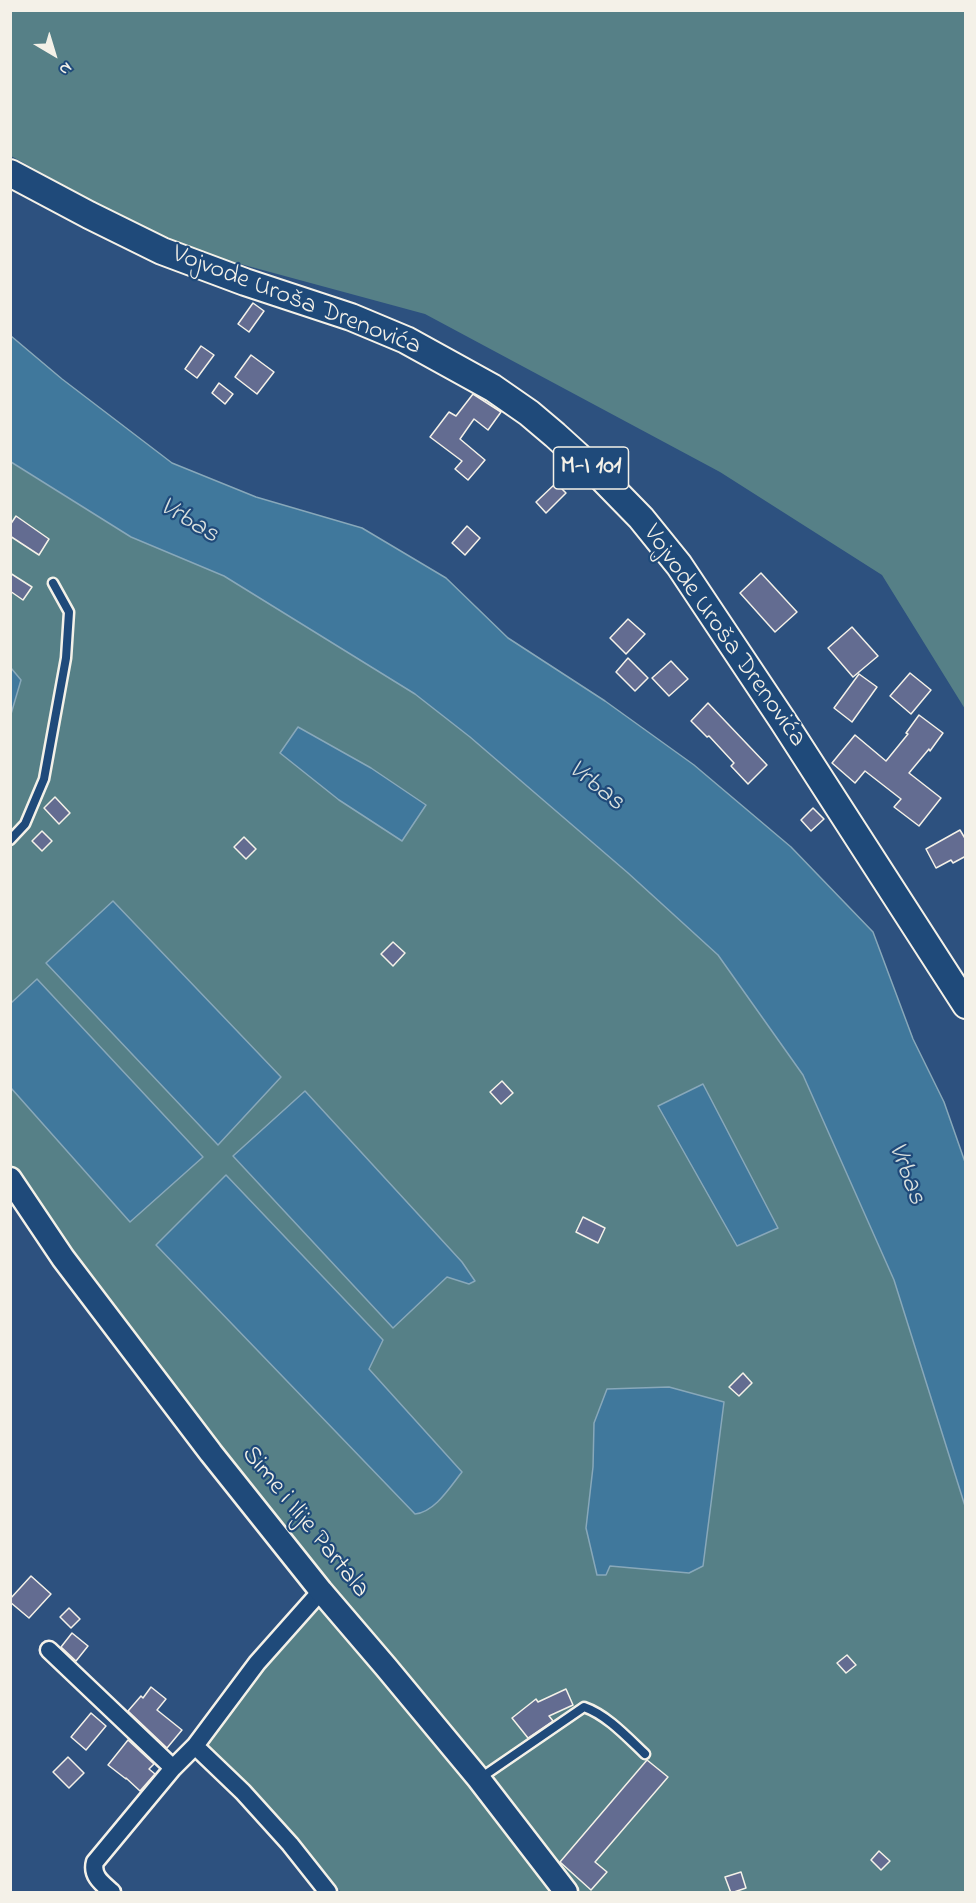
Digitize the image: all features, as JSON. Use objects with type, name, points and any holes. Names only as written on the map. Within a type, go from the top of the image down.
[{"type":"main road","name":"Vojvode Uroša Drenovića","points":[[10,173],[162,251],[245,282],[351,317],[406,340],[493,388],[529,413],[555,435],[633,510],[679,565],[966,1005]]},
{"type":"street","name":"Sime i Ilije Partala","points":[[10,1179],[86,1290],[204,1444],[321,1591],[479,1779],[566,1893]]},
{"type":"street","points":[[112,1893],[94,1872],[95,1862],[173,1768],[195,1746],[257,1663],[321,1591]]},
{"type":"street","points":[[49,1650],[173,1768]]},
{"type":"street","points":[[195,1746],[243,1792],[290,1845],[328,1893]]},
{"type":"lane","points":[[10,840],[25,824],[44,779],[66,658],[69,612],[53,583]]},
{"type":"lane","points":[[479,1779],[584,1707],[594,1711],[645,1754]]},
{"type":"green space","points":[[11,11],[965,11],[965,709],[882,575],[720,472],[425,314],[174,246],[11,156]]},
{"type":"green space","points":[[10,462],[131,537],[222,575],[415,694],[470,737],[628,873],[718,955],[803,1075],[894,1280],[965,1506],[965,1892],[341,1892],[288,1831],[199,1740],[320,1591],[11,1179]]},
{"type":"water","name":"Vrbas","points":[[11,336],[62,379],[172,463],[256,497],[362,528],[446,578],[508,638],[605,701],[694,765],[791,847],[873,932],[913,1039],[944,1102],[965,1162],[965,1506],[894,1280],[803,1075],[718,955],[628,873],[470,737],[415,694],[224,576],[131,537],[11,462]]},
{"type":"water","points":[[11,668],[21,680],[11,714]]},
{"type":"water","points":[[298,727],[371,768],[426,805],[402,841],[339,800],[280,753]]},
{"type":"water","points":[[113,901],[281,1077],[218,1145],[46,963]]},
{"type":"water","points":[[37,979],[203,1157],[130,1222],[11,1088],[11,1003]]},
{"type":"water","points":[[703,1084],[778,1228],[737,1246],[658,1106]]},
{"type":"water","points":[[305,1091],[462,1262],[475,1281],[469,1284],[447,1277],[393,1328],[233,1156]]},
{"type":"water","points":[[226,1175],[383,1340],[369,1369],[462,1472],[442,1498],[429,1509],[415,1514],[156,1245]]},
{"type":"water","points":[[669,1387],[724,1402],[703,1566],[689,1573],[610,1566],[606,1575],[597,1575],[586,1528],[593,1467],[594,1423],[607,1389]]},
{"type":"building","points":[[253,303],[264,311],[249,332],[238,324]]},
{"type":"building","points":[[201,346],[214,355],[197,378],[185,369]]},
{"type":"building","points":[[251,355],[274,372],[257,394],[235,377]]},
{"type":"building","points":[[219,383],[233,394],[225,404],[212,393]]},
{"type":"building","points":[[473,394],[501,412],[488,430],[474,419],[460,439],[485,460],[468,480],[455,469],[462,461],[430,437],[449,412],[456,416]]},
{"type":"building","points":[[556,483],[566,493],[546,513],[536,502]]},
{"type":"building","points":[[16,516],[49,539],[39,555],[10,536],[10,525]]},
{"type":"building","points":[[467,526],[480,538],[465,555],[452,543]]},
{"type":"building","points":[[10,573],[32,587],[23,600],[10,591]]},
{"type":"building","points":[[761,573],[797,612],[775,632],[740,593]]},
{"type":"building","points":[[628,619],[645,634],[626,654],[610,638]]},
{"type":"building","points":[[852,627],[878,656],[853,677],[828,648]]},
{"type":"building","points":[[628,658],[648,678],[635,691],[616,672]]},
{"type":"building","points":[[671,661],[688,679],[669,696],[652,678]]},
{"type":"building","points":[[910,673],[931,690],[911,714],[890,696]]},
{"type":"building","points":[[859,674],[877,687],[852,722],[834,708]]},
{"type":"building","points":[[708,703],[767,765],[748,784],[731,766],[734,763],[709,736],[707,737],[691,721]]},
{"type":"building","points":[[919,715],[943,733],[909,773],[941,798],[919,826],[894,807],[901,799],[865,771],[855,783],[832,763],[855,735],[886,761],[908,734],[906,733]]},
{"type":"building","points":[[55,797],[70,813],[59,824],[44,808]]},
{"type":"building","points":[[813,808],[824,819],[811,831],[801,820]]},
{"type":"building","points":[[960,830],[966,840],[966,856],[953,863],[951,860],[936,868],[926,849]]},
{"type":"building","points":[[42,831],[52,841],[42,851],[32,841]]},
{"type":"building","points":[[244,837],[256,849],[246,859],[234,847]]},
{"type":"building","points":[[393,942],[405,953],[393,966],[381,954]]},
{"type":"building","points":[[502,1081],[513,1093],[501,1104],[490,1092]]},
{"type":"building","points":[[583,1217],[605,1228],[598,1243],[576,1232]]},
{"type":"building","points":[[743,1373],[752,1383],[739,1396],[729,1387]]},
{"type":"building","points":[[31,1576],[51,1594],[29,1618],[10,1602],[10,1599]]},
{"type":"building","points":[[69,1608],[80,1619],[71,1628],[60,1617]]},
{"type":"building","points":[[72,1633],[88,1646],[76,1661],[61,1647]]},
{"type":"building","points":[[847,1655],[856,1665],[846,1673],[837,1663]]},
{"type":"building","points":[[151,1687],[166,1699],[157,1710],[182,1730],[167,1748],[128,1711],[141,1696],[143,1698]]},
{"type":"building","points":[[566,1689],[573,1705],[549,1716],[553,1721],[528,1738],[512,1718],[536,1699],[538,1702]]},
{"type":"building","points":[[91,1713],[106,1726],[86,1750],[71,1737]]},
{"type":"building","points":[[128,1740],[154,1764],[149,1769],[155,1774],[140,1791],[108,1765]]},
{"type":"building","points":[[68,1757],[84,1773],[69,1788],[53,1772]]},
{"type":"building","points":[[647,1760],[668,1777],[595,1862],[607,1872],[591,1890],[560,1862]]},
{"type":"building","points":[[879,1851],[890,1861],[881,1870],[871,1860]]},
{"type":"building","points":[[741,1872],[746,1888],[731,1893],[725,1877]]}]
